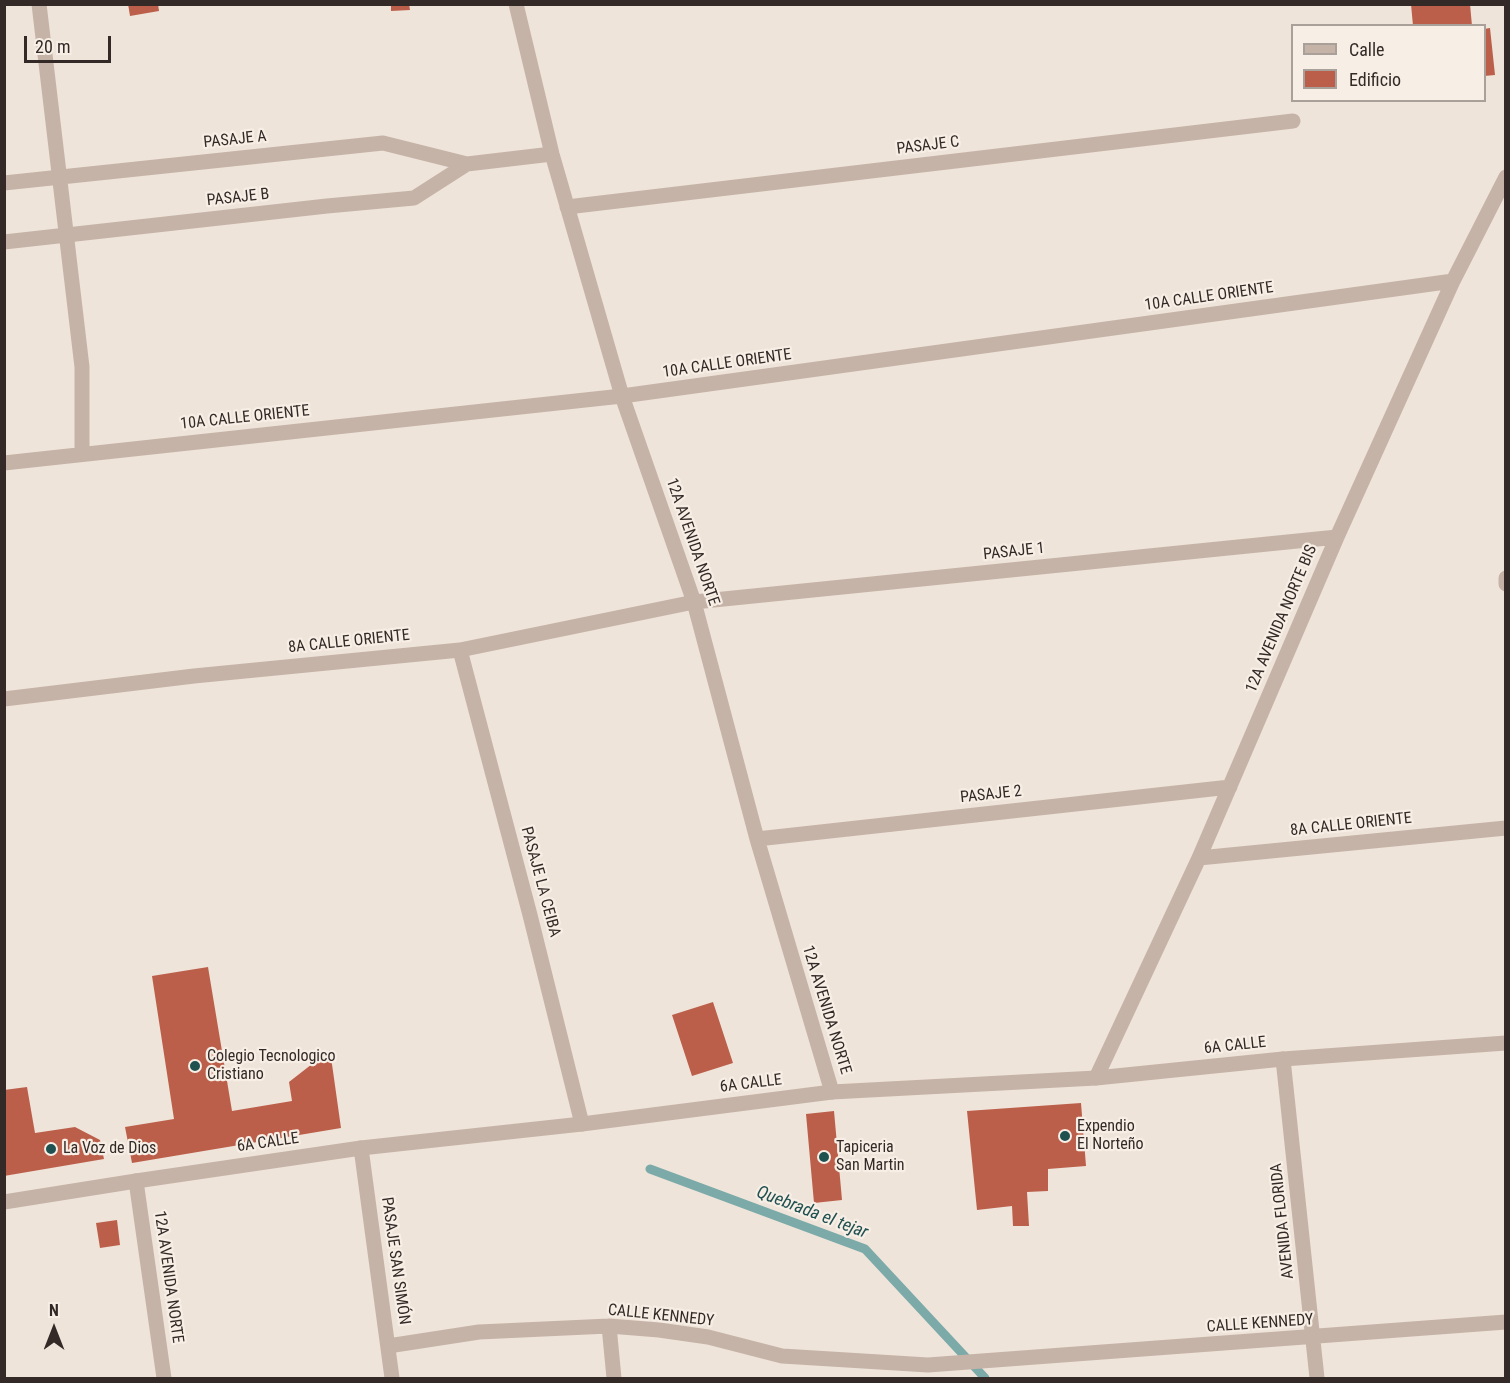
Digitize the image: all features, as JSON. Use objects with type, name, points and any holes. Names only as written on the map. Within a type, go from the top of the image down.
[{"type":"street","points":[[39,4],[82,367],[82,454]]},
{"type":"street","name":"12A AVENIDA NORTE","points":[[516,4],[567,207],[622,396],[694,602],[757,839],[832,1092]]},
{"type":"street","name":"PASAJE C","points":[[567,207],[1293,121]]},
{"type":"street","name":"PASAJE A","points":[[4,183],[383,143],[466,164]]},
{"type":"street","points":[[466,164],[552,154]]},
{"type":"street","name":"PASAJE B","points":[[4,242],[414,198],[466,164]]},
{"type":"street","name":"12A AVENIDA NORTE BIS","points":[[1096,1078],[1199,858],[1337,537],[1453,281],[1506,177]]},
{"type":"street","name":"10A CALLE ORIENTE","points":[[4,463],[622,396],[1453,281]]},
{"type":"street","name":"PASAJE 1","points":[[694,602],[1337,537]]},
{"type":"street","points":[[1506,578],[1506,584]]},
{"type":"street","name":"8A CALLE ORIENTE","points":[[4,699],[194,676],[460,650],[694,602]]},
{"type":"street","name":"PASAJE LA CEIBA","points":[[460,650],[582,1124]]},
{"type":"street","name":"PASAJE 2","points":[[757,839],[1230,787]]},
{"type":"street","name":"8A CALLE ORIENTE","points":[[1199,858],[1506,828]]},
{"type":"street","name":"6A CALLE","points":[[4,1202],[361,1148],[582,1124],[832,1092],[1096,1078],[1283,1059],[1506,1043]]},
{"type":"street","name":"AVENIDA FLORIDA","points":[[1283,1059],[1317,1378]]},
{"type":"street","name":"PASAJE SAN SIMÓN","points":[[361,1148],[392,1378]]},
{"type":"street","name":"12A AVENIDA NORTE","points":[[136,1181],[164,1378]]},
{"type":"street","name":"CALLE KENNEDY","points":[[388,1346],[479,1332],[609,1326],[708,1337],[782,1356],[928,1365],[1506,1323]]},
{"type":"street","points":[[609,1326],[614,1378]]},
{"type":"building","points":[[128,4],[158,4],[159,11],[130,16]]},
{"type":"building","points":[[391,4],[409,4],[410,10],[391,11]]},
{"type":"building","points":[[1411,4],[1470,4],[1472,24],[1413,24]]},
{"type":"building","points":[[1490,28],[1495,75],[1486,76],[1486,29]]},
{"type":"building","name":"Colegio Tecnologico Cristiano","points":[[208,967],[232,1111],[292,1101],[289,1082],[330,1050],[341,1128],[132,1163],[125,1127],[174,1119],[152,976]]},
{"type":"building","points":[[713,1002],[733,1063],[692,1076],[672,1015]]},
{"type":"building","points":[[27,1087],[35,1133],[75,1127],[100,1140],[104,1159],[4,1176],[4,1090]]},
{"type":"building","points":[[1081,1103],[1086,1166],[1048,1169],[1048,1191],[1027,1192],[1029,1226],[1013,1226],[1012,1206],[977,1210],[967,1111]]},
{"type":"building","name":"Tapiceria San Martin","points":[[834,1111],[842,1200],[814,1203],[806,1114]]},
{"type":"building","points":[[117,1220],[120,1245],[100,1248],[96,1223]]},
{"type":"waterway","name":"Quebrada el tejar","points":[[650,1169],[865,1249],[985,1378]]},
{"type":"place","name":"Colegio Tecnologico Cristiano","points":[[195,1066]]},
{"type":"place","name":"Expendio El Norteño","points":[[1065,1136]]},
{"type":"place","name":"La Voz de Dios","points":[[51,1149]]},
{"type":"place","name":"Tapiceria San Martin","points":[[824,1157]]}]
